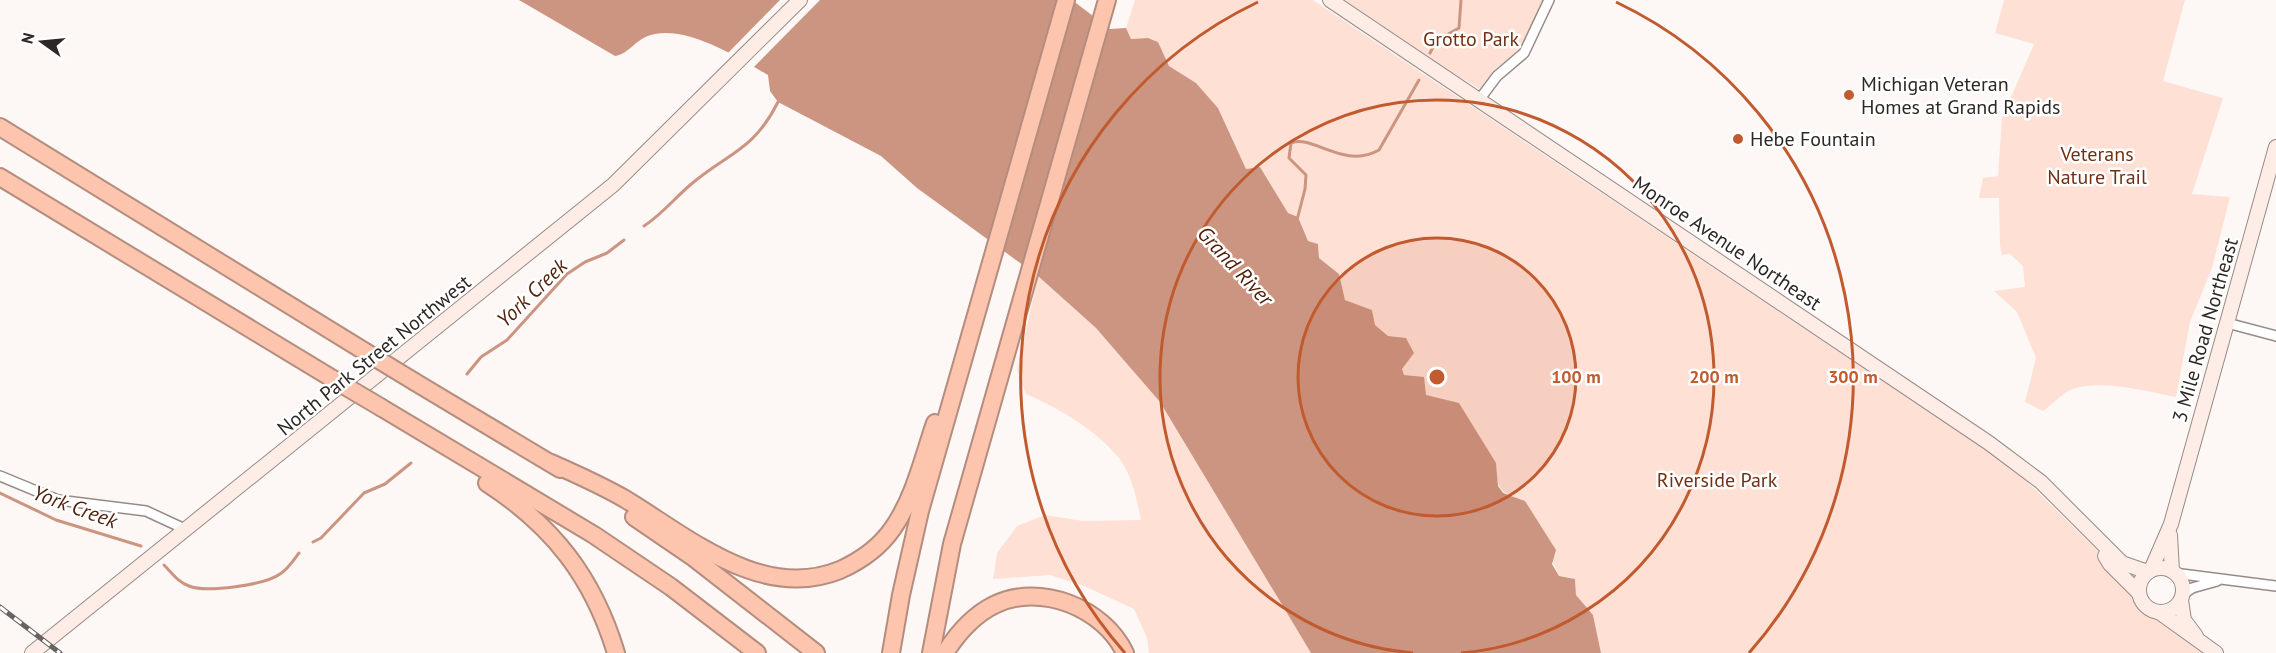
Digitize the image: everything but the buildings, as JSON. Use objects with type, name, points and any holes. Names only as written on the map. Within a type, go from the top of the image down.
[{"type":"highway","points":[[891,653],[913,540],[1066,0]]},
{"type":"highway","points":[[931,653],[952,544],[1107,0]]},
{"type":"highway","points":[[0,127],[551,463],[694,558],[816,653]]},
{"type":"highway","points":[[0,177],[594,535],[671,588],[757,653]]},
{"type":"highway","points":[[551,463],[603,488],[712,552],[750,571],[796,579],[832,573],[855,563],[874,549],[900,517],[946,390],[970,340]]},
{"type":"highway","points":[[385,410],[437,450],[497,489],[550,534],[572,559],[593,591],[616,653]]},
{"type":"highway","points":[[945,653],[951,643],[979,614],[996,604],[1036,597],[1065,601],[1097,618],[1119,641],[1125,653]]},
{"type":"main road","name":"North Park Street Northwest","points":[[32,653],[613,185],[728,74],[800,0]]},
{"type":"main road","name":"Monroe Avenue Northeast","points":[[1330,0],[1989,443],[2041,482],[2122,563],[2149,571]]},
{"type":"main road","name":"3 Mile Road Northeast","points":[[2149,571],[2171,524],[2227,323],[2272,176],[2276,147]]},
{"type":"main road","name":"3 Mile Road Northeast","points":[[2171,524],[2173,572]]},
{"type":"main road","name":"Monroe Avenue Northeast","points":[[2091,530],[2110,564],[2139,593]]},
{"type":"main road","points":[[2196,638],[2184,620],[2181,582],[2173,572],[2161,568],[2149,571],[2141,581],[2139,593],[2145,606],[2158,612],[2216,653]]},
{"type":"main road","points":[[2158,612],[2172,609],[2181,597]]},
{"type":"street","points":[[1479,100],[1497,76],[1526,50],[1550,0]]},
{"type":"street","points":[[2227,323],[2276,336]]},
{"type":"street","points":[[0,476],[58,500],[146,511],[187,530]]},
{"type":"street","points":[[2173,572],[2276,586]]},
{"type":"street","points":[[2181,597],[2192,588],[2219,580]]},
{"type":"green space","name":"Riverside Park","points":[[1135,0],[1313,0],[2014,469],[2203,653],[1601,653],[1593,615],[1576,595],[1575,579],[1559,576],[1525,501],[1501,489],[1496,463],[1404,375],[1388,336],[1375,325],[1372,310],[1345,300],[1339,274],[1319,258],[1318,244],[1308,241],[1298,217],[1288,213],[1260,167],[1246,169],[1218,108],[1196,83],[1169,66],[1158,42],[1148,38],[1131,39],[1126,28]]},
{"type":"green space","name":"Grotto Park","points":[[1336,0],[1543,0],[1520,50],[1495,69],[1480,89],[1454,74],[1450,76]]},
{"type":"green space","name":"Veterans Nature Trail","points":[[2004,0],[2185,0],[2163,81],[2223,98],[2192,194],[2230,197],[2212,268],[2190,322],[2176,397],[2125,387],[2097,385],[2073,389],[2043,411],[2025,402],[2036,358],[2017,312],[1994,291],[2025,287],[2023,266],[2010,254],[2002,255],[1999,198],[1979,198],[1983,178],[1998,176],[2002,118],[2034,44],[1995,33]]},
{"type":"green space","points":[[1038,276],[1096,328],[1160,402],[1311,653],[1149,653],[1147,638],[1134,609],[1084,586],[1050,575],[993,579],[997,553],[1017,526],[1045,515],[1083,521],[1141,520],[1131,480],[1119,458],[1110,448],[1076,421],[1026,394],[1017,370]]},
{"type":"water","name":"Grand River","points":[[519,0],[1072,0],[1110,29],[1126,28],[1131,39],[1148,38],[1158,42],[1169,66],[1196,83],[1218,108],[1246,169],[1260,167],[1288,213],[1298,217],[1308,241],[1318,244],[1319,258],[1339,274],[1345,300],[1372,310],[1375,325],[1388,336],[1406,338],[1414,353],[1402,369],[1404,375],[1424,377],[1426,395],[1459,403],[1496,463],[1498,486],[1503,493],[1525,501],[1556,550],[1552,564],[1559,576],[1575,579],[1576,595],[1593,615],[1601,653],[1311,653],[1160,402],[1096,328],[1038,276],[917,188],[881,156],[778,102],[770,91],[768,75],[729,53],[698,39],[669,33],[648,36],[615,56]]},
{"type":"pier","points":[[780,0],[820,0],[752,69],[727,54]]},
{"type":"waterway","points":[[1430,53],[1436,41],[1459,28],[1461,0]]},
{"type":"waterway","points":[[1297,220],[1306,175],[1289,158],[1291,143],[1309,143],[1353,156],[1366,155],[1379,150],[1419,80]]},
{"type":"waterway","name":"York Creek","points":[[644,226],[689,186],[749,142],[769,119],[778,102]]},
{"type":"waterway","name":"York Creek","points":[[467,374],[481,357],[507,340],[567,274],[585,262],[607,253],[624,240]]},
{"type":"waterway","name":"York Creek","points":[[313,542],[321,538],[364,493],[385,484],[411,463]]},
{"type":"waterway","name":"York Creek","points":[[0,493],[56,520],[141,546]]},
{"type":"waterway","name":"York Creek","points":[[164,565],[178,580],[189,586],[208,589],[221,588],[262,582],[272,578],[286,570],[299,553]]},
{"type":"railway","points":[[0,607],[60,653]]},
{"type":"place","name":"Michigan Veteran Homes at Grand Rapids","points":[[1849,95]]},
{"type":"place","name":"Hebe Fountain","points":[[1738,139]]}]
